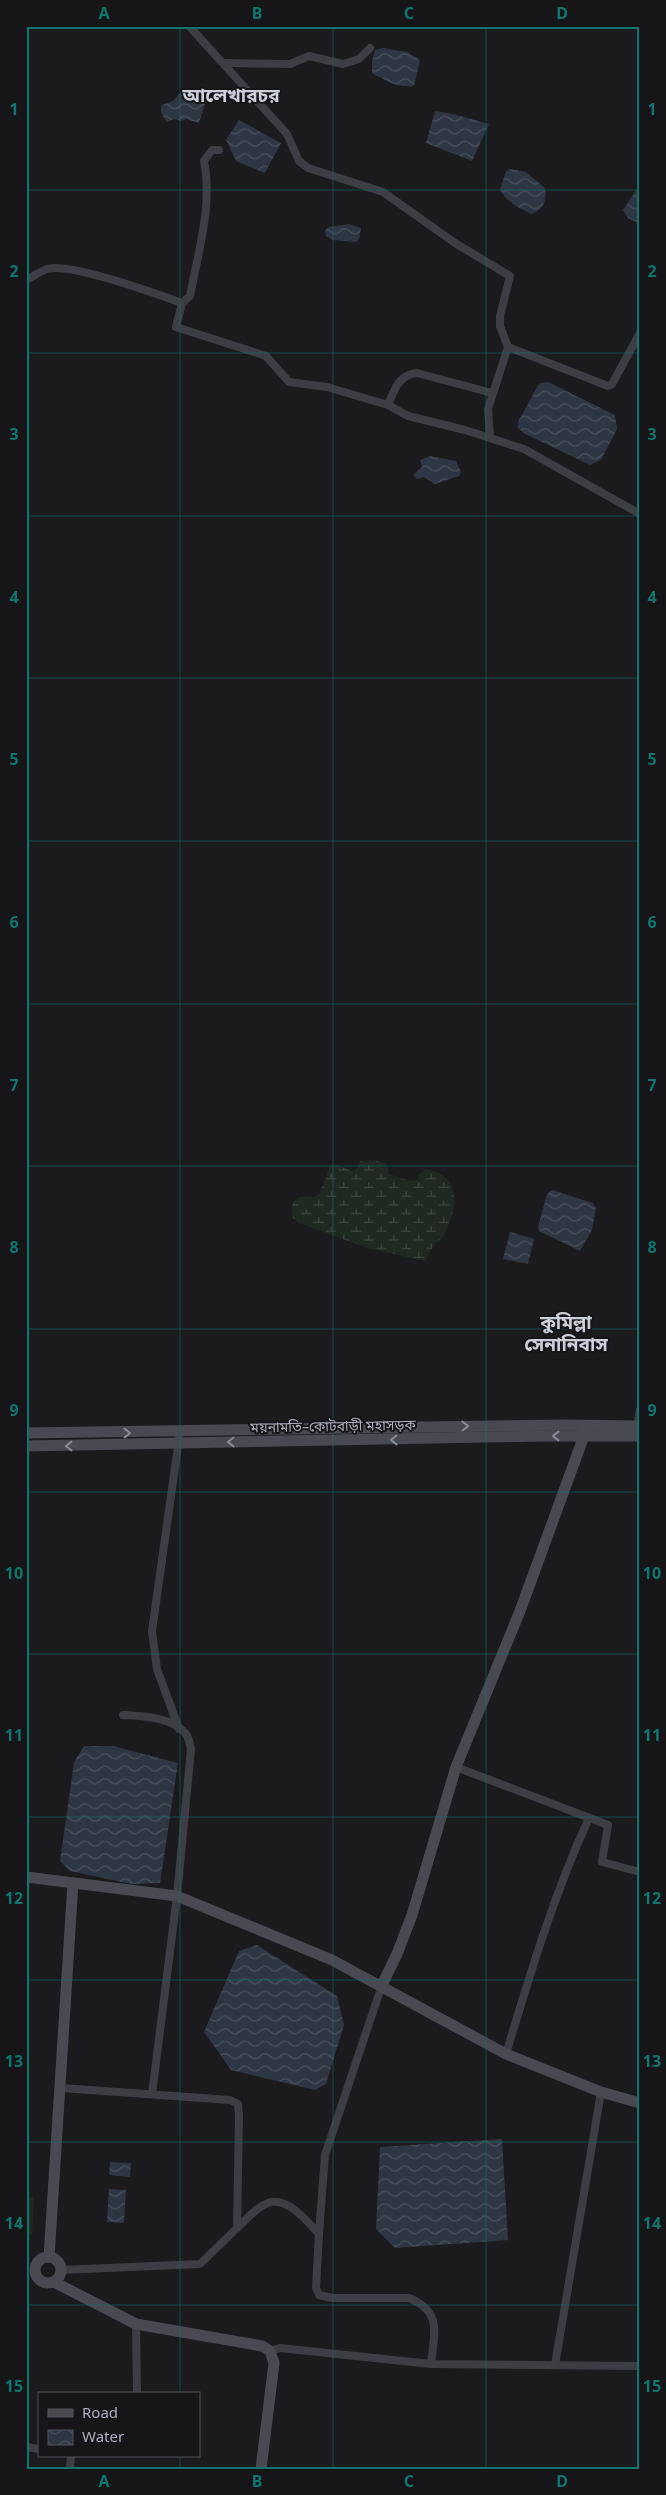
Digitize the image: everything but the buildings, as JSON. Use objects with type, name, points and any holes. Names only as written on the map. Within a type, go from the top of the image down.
[{"type":"main road","name":"ময়নামতি–কোটবাড়ী মহাসড়ক","points":[[26,1446],[180,1437],[639,1429]]},
{"type":"main road","points":[[382,1985],[398,1954],[412,1915],[456,1767],[520,1611],[584,1430]]},
{"type":"main road","name":"ময়নামতি–কোটবাড়ী মহাসড়ক","points":[[26,1433],[180,1437]]},
{"type":"main road","points":[[26,1877],[177,1896],[332,1960],[382,1985],[506,2054],[601,2092],[640,2103]]},
{"type":"main road","points":[[49,2257],[61,2088],[72,1883]]},
{"type":"main road","points":[[54,2282],[61,2270],[56,2260],[49,2257],[32,2262],[31,2274],[43,2282],[54,2282],[136,2324],[262,2346],[270,2351],[274,2363],[261,2469]]},
{"type":"street","points":[[189,26],[287,134],[299,161],[308,168],[383,192],[454,243],[510,276],[500,316],[500,326],[508,347],[488,409],[490,437]]},
{"type":"street","points":[[224,63],[290,64],[309,56],[344,64],[359,59],[370,48]]},
{"type":"street","points":[[219,150],[212,150],[204,161],[208,178],[202,229],[190,296],[182,303],[176,327],[266,356],[289,382],[327,387],[388,405],[408,416],[490,437],[524,449],[640,514]]},
{"type":"street","points":[[26,280],[48,268],[80,272],[132,285],[182,303]]},
{"type":"street","points":[[508,347],[608,386],[612,384],[640,333]]},
{"type":"street","points":[[388,405],[398,381],[406,374],[417,373],[492,393]]},
{"type":"street","points":[[639,1429],[640,1410]]},
{"type":"street","points":[[179,1728],[157,1668],[152,1631],[180,1437]]},
{"type":"street","points":[[123,1715],[154,1718],[179,1728],[187,1735],[191,1749],[177,1896],[152,2094]]},
{"type":"street","points":[[456,1767],[608,1825],[602,1862],[640,1872]]},
{"type":"street","points":[[506,2054],[535,1954],[568,1864],[589,1818]]},
{"type":"street","points":[[382,1985],[325,2155],[316,2288],[319,2295],[332,2298],[409,2298],[418,2302],[430,2311],[434,2324],[431,2364]]},
{"type":"street","points":[[61,2088],[230,2100],[238,2104],[237,2228]]},
{"type":"street","points":[[554,2365],[601,2092]]},
{"type":"street","points":[[61,2270],[200,2264],[237,2228],[268,2202],[280,2202],[294,2210],[319,2234]]},
{"type":"street","points":[[136,2324],[137,2392]]},
{"type":"street","points":[[270,2351],[280,2348],[431,2364],[640,2366]]},
{"type":"green space","points":[[374,1160],[387,1164],[389,1174],[410,1181],[418,1180],[419,1174],[427,1169],[439,1173],[452,1186],[454,1205],[452,1216],[442,1237],[425,1261],[367,1248],[299,1223],[292,1217],[292,1204],[298,1197],[315,1197],[320,1193],[330,1165],[334,1164],[353,1171],[358,1167],[360,1161]]},
{"type":"green space","points":[[26,2196],[34,2197],[32,2235],[26,2235]]},
{"type":"water","points":[[383,48],[407,52],[420,60],[414,86],[397,85],[372,73],[372,61],[375,50]]},
{"type":"water","points":[[182,91],[196,94],[205,104],[199,123],[186,119],[181,121],[174,119],[167,122],[163,116],[162,105],[173,101]]},
{"type":"water","points":[[435,111],[489,124],[472,161],[426,143]]},
{"type":"water","points":[[239,120],[281,143],[265,173],[236,161],[226,140]]},
{"type":"water","points":[[510,169],[526,172],[545,188],[544,204],[539,210],[531,214],[510,202],[500,190],[506,171]]},
{"type":"water","points":[[640,184],[640,224],[628,218],[623,210]]},
{"type":"water","points":[[349,224],[361,228],[359,239],[356,242],[332,240],[326,236],[325,230],[329,227]]},
{"type":"water","points":[[548,382],[615,415],[617,429],[601,460],[590,465],[525,434],[518,428],[518,422],[537,387],[540,383]]},
{"type":"water","points":[[430,456],[456,461],[461,472],[459,476],[435,484],[424,477],[417,479],[413,475],[422,467],[420,460]]},
{"type":"water","points":[[552,1190],[593,1203],[596,1208],[592,1230],[580,1251],[539,1231],[538,1227],[547,1194]]},
{"type":"water","points":[[510,1232],[534,1239],[528,1264],[503,1259]]},
{"type":"water","points":[[84,1746],[113,1746],[178,1763],[160,1883],[131,1884],[70,1871],[60,1861],[74,1762]]},
{"type":"water","points":[[257,1945],[337,1996],[344,2025],[326,2084],[315,2090],[231,2070],[204,2032],[239,1951]]},
{"type":"water","points":[[502,2139],[508,2240],[395,2248],[376,2229],[380,2147]]},
{"type":"water","points":[[110,2162],[131,2163],[130,2177],[109,2175]]},
{"type":"water","points":[[109,2189],[126,2190],[124,2223],[107,2222]]},
{"type":"district","name":"আলেখারচর","points":[[231,95]]},
{"type":"district","name":"কুমিল্লা সেনানিবাস","points":[[566,1333]]}]
